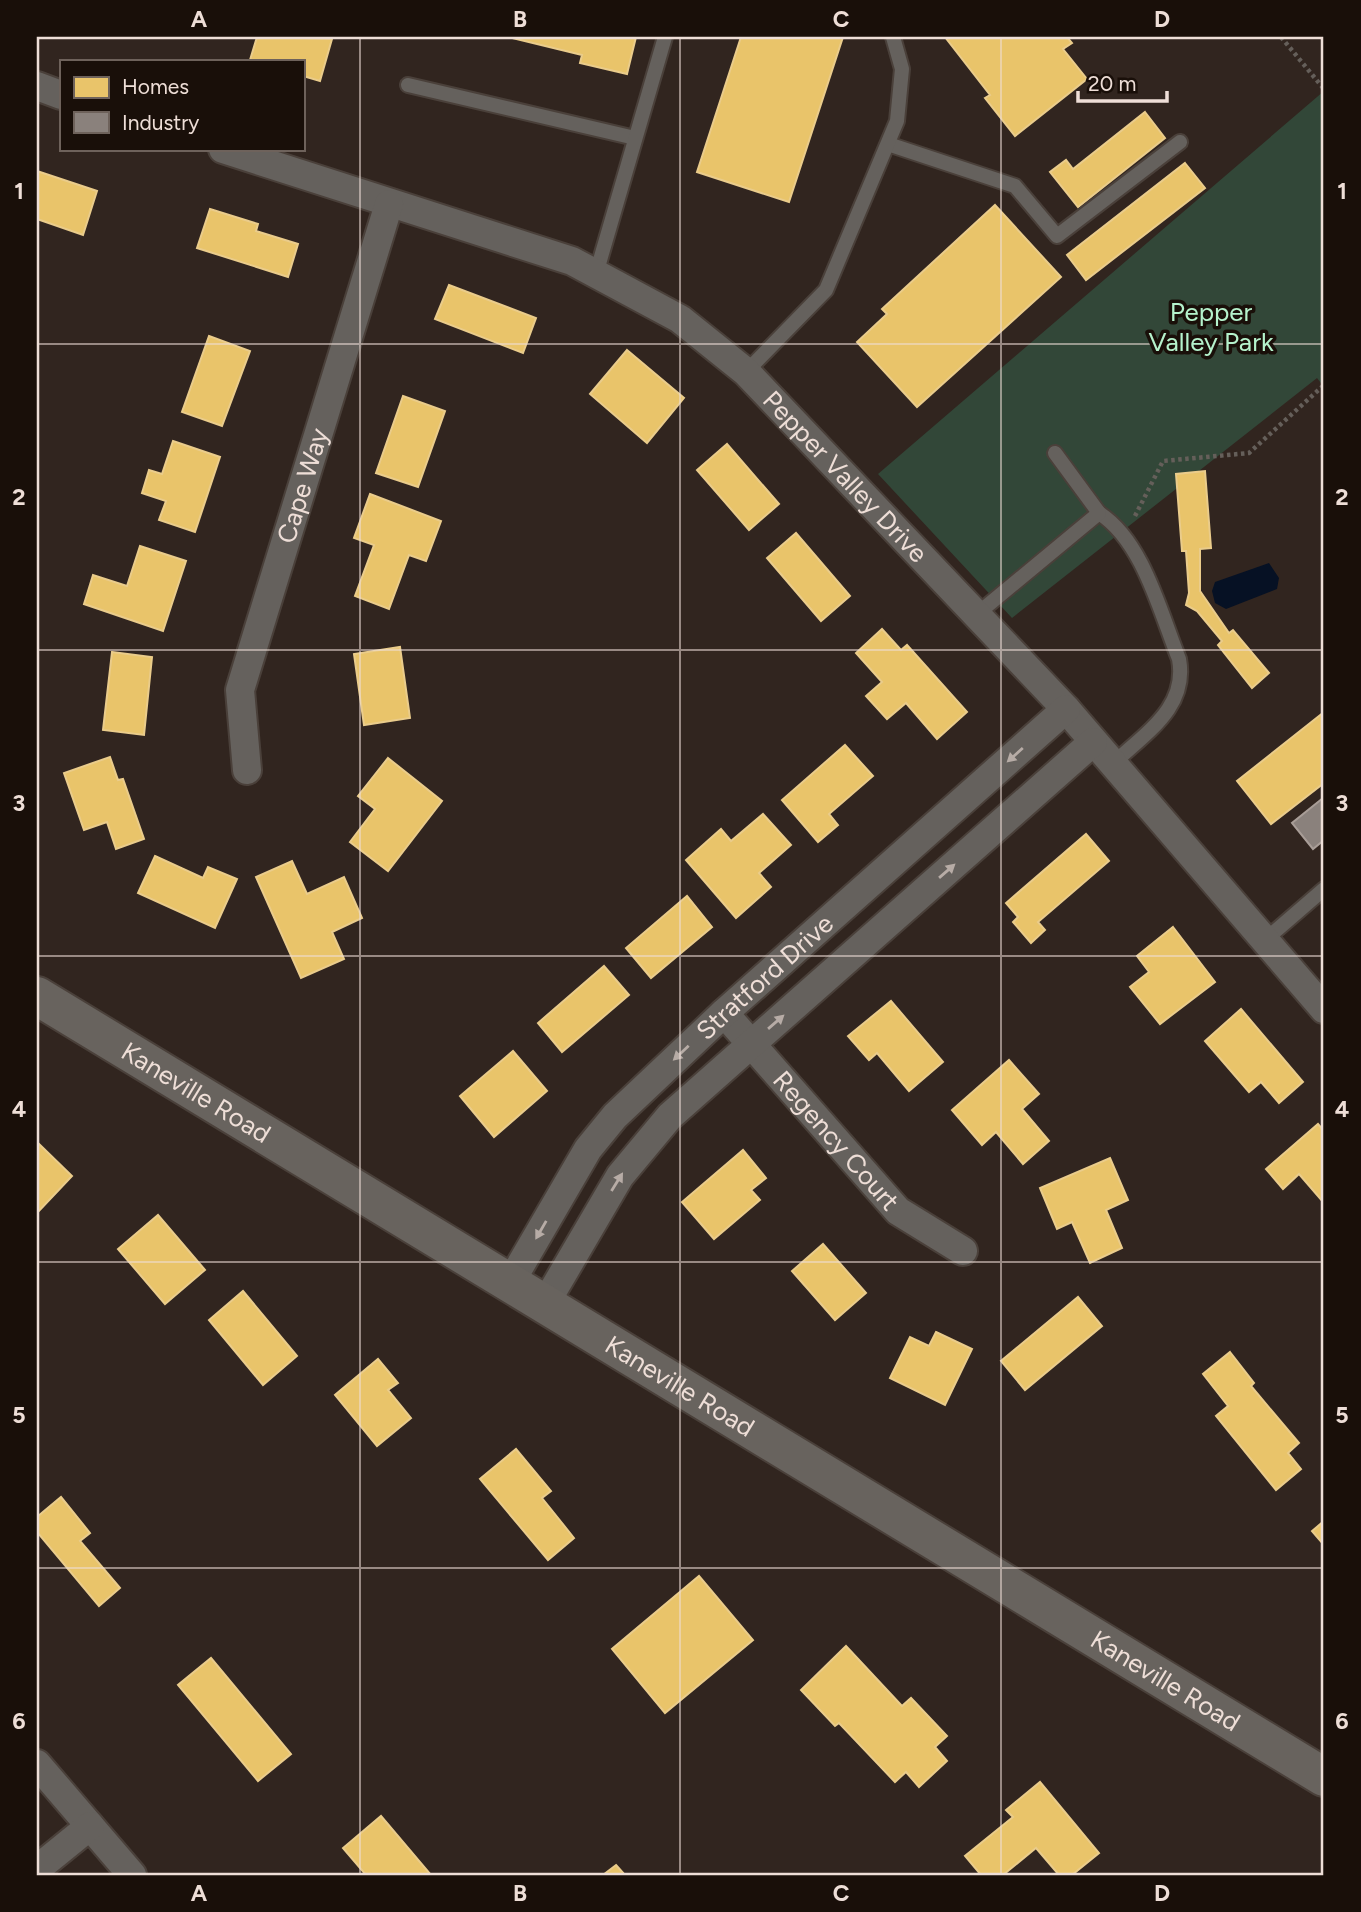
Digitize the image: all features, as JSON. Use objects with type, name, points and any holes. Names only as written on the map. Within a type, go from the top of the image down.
[{"type":"main road","name":"Kaneville Road","points":[[37,996],[1324,1777]]},
{"type":"street","points":[[37,86],[60,94]]},
{"type":"street","name":"Pepper Valley Drive","points":[[226,150],[572,261],[680,319],[746,372],[1066,709],[1324,1009]]},
{"type":"street","name":"Cape Way","points":[[247,770],[240,690],[389,204]]},
{"type":"street","name":"Stratford Drive","points":[[510,1283],[588,1149],[615,1116],[724,1013],[1066,709]]},
{"type":"street","name":"Stratford Drive","points":[[545,1304],[620,1177],[641,1148],[670,1116],[1093,741]]},
{"type":"street","name":"Regency Court","points":[[724,1013],[898,1210],[963,1251]]},
{"type":"street","points":[[37,1764],[132,1875]]},
{"type":"street","points":[[37,1869],[90,1826]]},
{"type":"lane","points":[[596,274],[665,37]]},
{"type":"lane","points":[[746,372],[826,290],[897,121],[902,69],[893,37]]},
{"type":"lane","points":[[408,85],[635,138]]},
{"type":"lane","points":[[888,144],[1015,187],[1058,236],[1181,142]]},
{"type":"lane","points":[[1055,453],[1099,513],[1125,536],[1179,659],[1182,676],[1173,705],[1113,764]]},
{"type":"lane","points":[[976,615],[1099,513]]},
{"type":"lane","points":[[1265,940],[1324,888]]},
{"type":"path","points":[[1281,37],[1324,89]]},
{"type":"path","points":[[1125,536],[1163,461],[1249,453],[1324,385]]},
{"type":"green space","name":"Pepper Valley Park","points":[[1324,91],[1324,387],[1317,378],[1012,618],[878,474]]},
{"type":"water","points":[[1269,563],[1279,578],[1277,589],[1226,609],[1215,603],[1212,591],[1215,582]]},
{"type":"building: Homes","points":[[257,37],[332,39],[320,81],[304,76],[304,60],[250,60]]},
{"type":"building: Homes","points":[[508,37],[636,37],[627,74],[580,63],[582,55]]},
{"type":"building: Homes","points":[[741,37],[843,37],[789,202],[697,172]]},
{"type":"building: Homes","points":[[945,37],[1067,37],[1072,43],[1063,49],[1087,79],[1015,136],[985,98],[990,95]]},
{"type":"building: Homes","points":[[1145,112],[1165,138],[1078,207],[1050,172],[1066,160],[1073,169]]},
{"type":"building: Homes","points":[[1185,163],[1205,188],[1086,280],[1067,255]]},
{"type":"building: Homes","points":[[37,171],[97,191],[83,235],[37,219]]},
{"type":"building: Homes","points":[[995,205],[1061,277],[917,407],[857,342],[887,314],[882,309]]},
{"type":"building: Homes","points":[[210,209],[258,224],[256,231],[298,244],[288,277],[197,248]]},
{"type":"building: Homes","points":[[449,285],[536,318],[523,353],[435,319]]},
{"type":"building: Homes","points":[[209,336],[250,351],[222,426],[182,412]]},
{"type":"building: Homes","points":[[627,350],[684,398],[647,443],[590,394]]},
{"type":"building: Homes","points":[[403,396],[445,411],[418,487],[376,473]]},
{"type":"building: Homes","points":[[173,441],[220,457],[195,532],[159,520],[166,501],[142,493],[149,470],[162,474]]},
{"type":"building: Homes","points":[[727,444],[779,504],[749,530],[697,470]]},
{"type":"building: Homes","points":[[1205,471],[1211,548],[1200,549],[1200,591],[1229,633],[1233,630],[1269,673],[1252,688],[1218,645],[1222,641],[1197,611],[1186,605],[1189,593],[1186,551],[1182,551],[1176,474]]},
{"type":"building: Homes","points":[[370,494],[441,521],[426,561],[409,555],[389,609],[355,596],[374,545],[354,538]]},
{"type":"building: Homes","points":[[796,533],[850,596],[821,621],[767,558]]},
{"type":"building: Homes","points":[[140,546],[186,561],[163,631],[84,604],[93,575],[127,586]]},
{"type":"building: Homes","points":[[882,629],[901,650],[907,645],[967,712],[937,739],[906,703],[887,719],[866,696],[882,682],[856,653]]},
{"type":"building: Homes","points":[[400,647],[410,718],[364,725],[354,654]]},
{"type":"building: Homes","points":[[112,652],[152,657],[144,735],[103,730]]},
{"type":"building: Homes","points":[[1324,712],[1324,783],[1271,824],[1237,781]]},
{"type":"building: Homes","points":[[845,745],[873,776],[829,814],[838,825],[818,842],[782,800]]},
{"type":"building: Homes","points":[[110,757],[118,780],[123,779],[144,839],[116,849],[107,822],[84,830],[64,773]]},
{"type":"building: Homes","points":[[388,758],[442,801],[388,871],[350,842],[375,809],[358,796]]},
{"type":"building: Homes","points":[[763,814],[791,845],[759,873],[771,887],[736,918],[686,860],[721,829],[731,841]]},
{"type":"building: Homes","points":[[1086,834],[1109,861],[1038,922],[1045,930],[1031,943],[1013,922],[1018,917],[1006,903]]},
{"type":"building: Homes","points":[[155,856],[203,878],[208,867],[237,879],[215,928],[138,893]]},
{"type":"building: Homes","points":[[292,861],[307,894],[344,877],[362,918],[332,932],[344,959],[301,978],[256,877]]},
{"type":"building: Homes","points":[[687,896],[712,927],[651,978],[626,948]]},
{"type":"building: Homes","points":[[1173,927],[1215,982],[1160,1024],[1130,987],[1149,972],[1137,956]]},
{"type":"building: Homes","points":[[604,966],[629,995],[562,1052],[538,1023]]},
{"type":"building: Homes","points":[[891,1001],[943,1062],[909,1091],[877,1053],[869,1060],[848,1036]]},
{"type":"building: Homes","points":[[1241,1009],[1303,1082],[1279,1103],[1261,1082],[1249,1092],[1205,1041]]},
{"type":"building: Homes","points":[[513,1051],[547,1091],[494,1137],[460,1096]]},
{"type":"building: Homes","points":[[1009,1060],[1039,1094],[1022,1109],[1049,1141],[1023,1164],[996,1132],[982,1145],[952,1110]]},
{"type":"building: Homes","points":[[1318,1124],[1324,1131],[1324,1203],[1299,1174],[1283,1189],[1266,1169]]},
{"type":"building: Homes","points":[[37,1142],[72,1176],[37,1213]]},
{"type":"building: Homes","points":[[743,1150],[766,1178],[751,1190],[760,1200],[714,1239],[682,1202]]},
{"type":"building: Homes","points":[[1110,1158],[1128,1200],[1106,1210],[1122,1248],[1090,1263],[1072,1222],[1057,1229],[1040,1188]]},
{"type":"building: Homes","points":[[158,1215],[205,1270],[165,1304],[118,1249]]},
{"type":"building: Homes","points":[[823,1244],[866,1293],[835,1320],[792,1271]]},
{"type":"building: Homes","points":[[243,1291],[297,1356],[263,1385],[209,1320]]},
{"type":"building: Homes","points":[[1078,1297],[1102,1326],[1025,1390],[1001,1361]]},
{"type":"building: Homes","points":[[936,1332],[972,1349],[945,1405],[890,1378],[910,1337],[929,1346]]},
{"type":"building: Homes","points":[[1230,1352],[1254,1383],[1251,1386],[1299,1443],[1288,1453],[1301,1469],[1276,1490],[1216,1416],[1228,1406],[1203,1374]]},
{"type":"building: Homes","points":[[378,1359],[398,1383],[388,1390],[411,1418],[377,1446],[335,1395]]},
{"type":"building: Homes","points":[[516,1449],[551,1491],[542,1498],[574,1538],[548,1560],[480,1479]]},
{"type":"building: Homes","points":[[61,1497],[90,1533],[80,1541],[120,1588],[99,1606],[37,1532],[37,1517]]},
{"type":"building: Homes","points":[[1324,1521],[1324,1545],[1312,1531]]},
{"type":"building: Homes","points":[[699,1576],[753,1640],[665,1713],[612,1649]]},
{"type":"building: Homes","points":[[846,1646],[902,1706],[911,1698],[947,1736],[935,1747],[947,1761],[919,1787],[906,1772],[895,1782],[839,1723],[835,1726],[801,1690]]},
{"type":"building: Homes","points":[[211,1658],[291,1754],[258,1781],[178,1685]]},
{"type":"building: Homes","points":[[1040,1782],[1099,1853],[1072,1875],[1059,1875],[1036,1848],[1003,1875],[981,1875],[965,1856],[1013,1817],[1006,1810]]},
{"type":"building: Homes","points":[[381,1816],[431,1875],[366,1875],[343,1848]]},
{"type":"building: Homes","points":[[616,1865],[625,1875],[603,1875]]},
{"type":"building: Industry","points":[[1323,798],[1324,840],[1313,849],[1292,823]]}]
